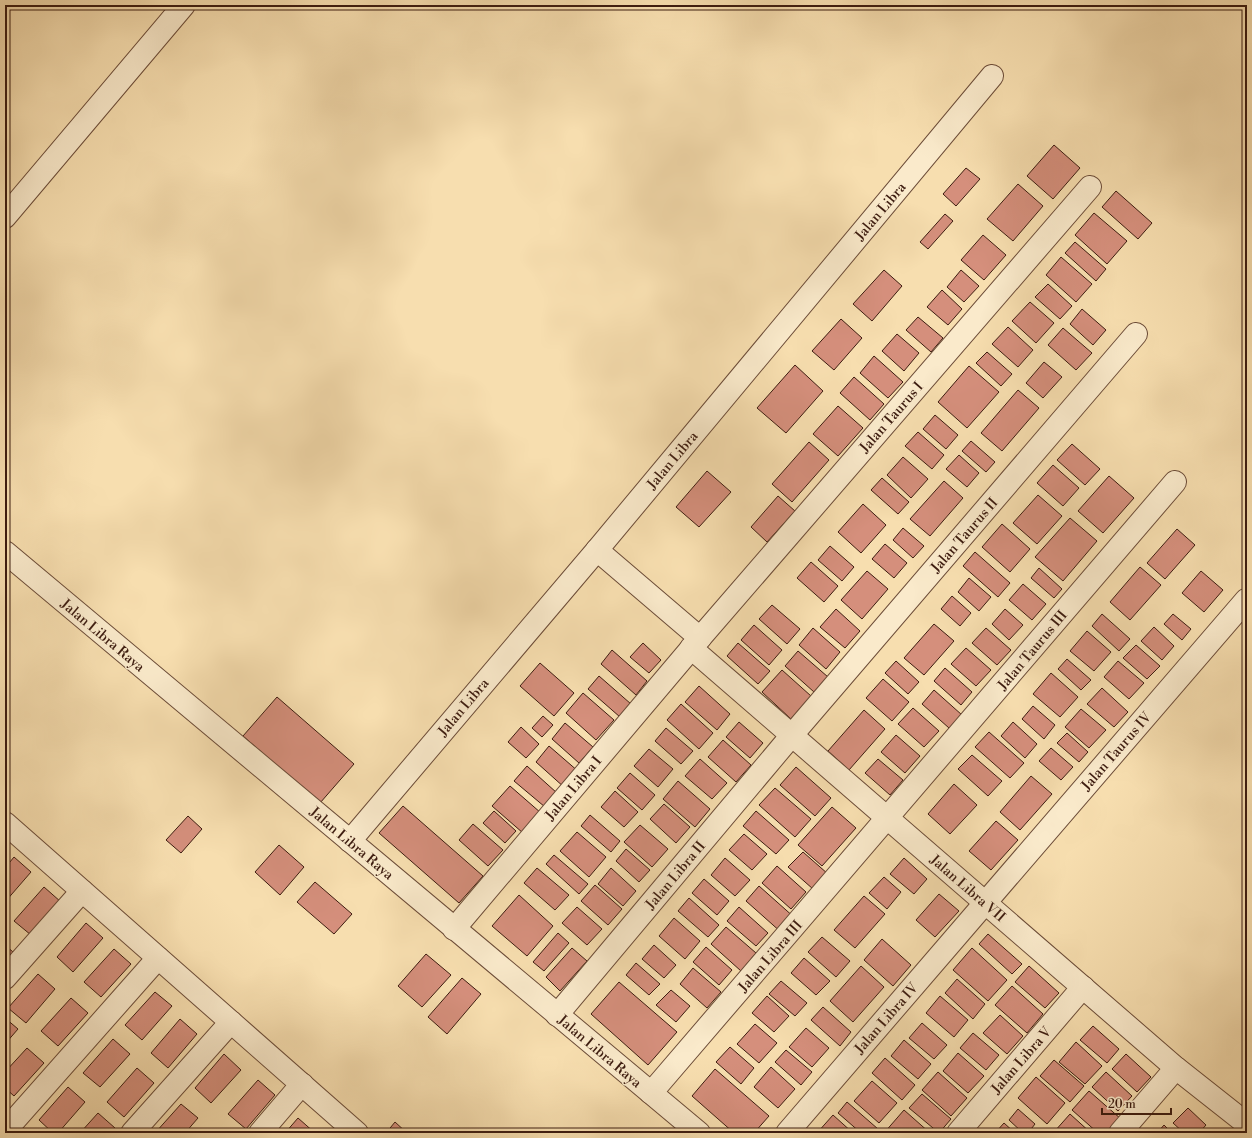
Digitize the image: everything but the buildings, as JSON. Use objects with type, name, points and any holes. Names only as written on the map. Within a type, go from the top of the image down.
[{"type":"street","points":[[5,217],[184,5]]},
{"type":"street","name":"Jalan Libra","points":[[350,841],[597,550],[992,76]]},
{"type":"street","name":"Jalan Taurus I","points":[[696,643],[1090,186]]},
{"type":"street","name":"Jalan Taurus II","points":[[792,735],[1136,334]]},
{"type":"street","name":"Jalan Taurus III","points":[[888,818],[1175,482]]},
{"type":"street","name":"Jalan Libra VII","points":[[597,550],[792,735],[1176,1068],[1247,1124]]},
{"type":"street","name":"Jalan Libra Raya","points":[[5,552],[699,1133]]},
{"type":"street","name":"Jalan Taurus IV","points":[[986,903],[1246,600]]},
{"type":"street","name":"Jalan Libra I","points":[[454,929],[696,643]]},
{"type":"street","name":"Jalan Libra II","points":[[557,1015],[792,735]]},
{"type":"street","name":"Jalan Libra III","points":[[651,1094],[888,818]]},
{"type":"street","points":[[7,829],[82,891],[357,1133]]},
{"type":"street","points":[[5,978],[82,891]]},
{"type":"street","name":"Jalan Libra IV","points":[[787,1133],[986,903]]},
{"type":"street","points":[[5,1131],[158,958]]},
{"type":"street","name":"Jalan Libra V","points":[[958,1133],[1083,987]]},
{"type":"street","points":[[132,1133],[231,1022]]},
{"type":"street","points":[[1120,1133],[1176,1068]]},
{"type":"street","points":[[260,1133],[302,1084]]}]
